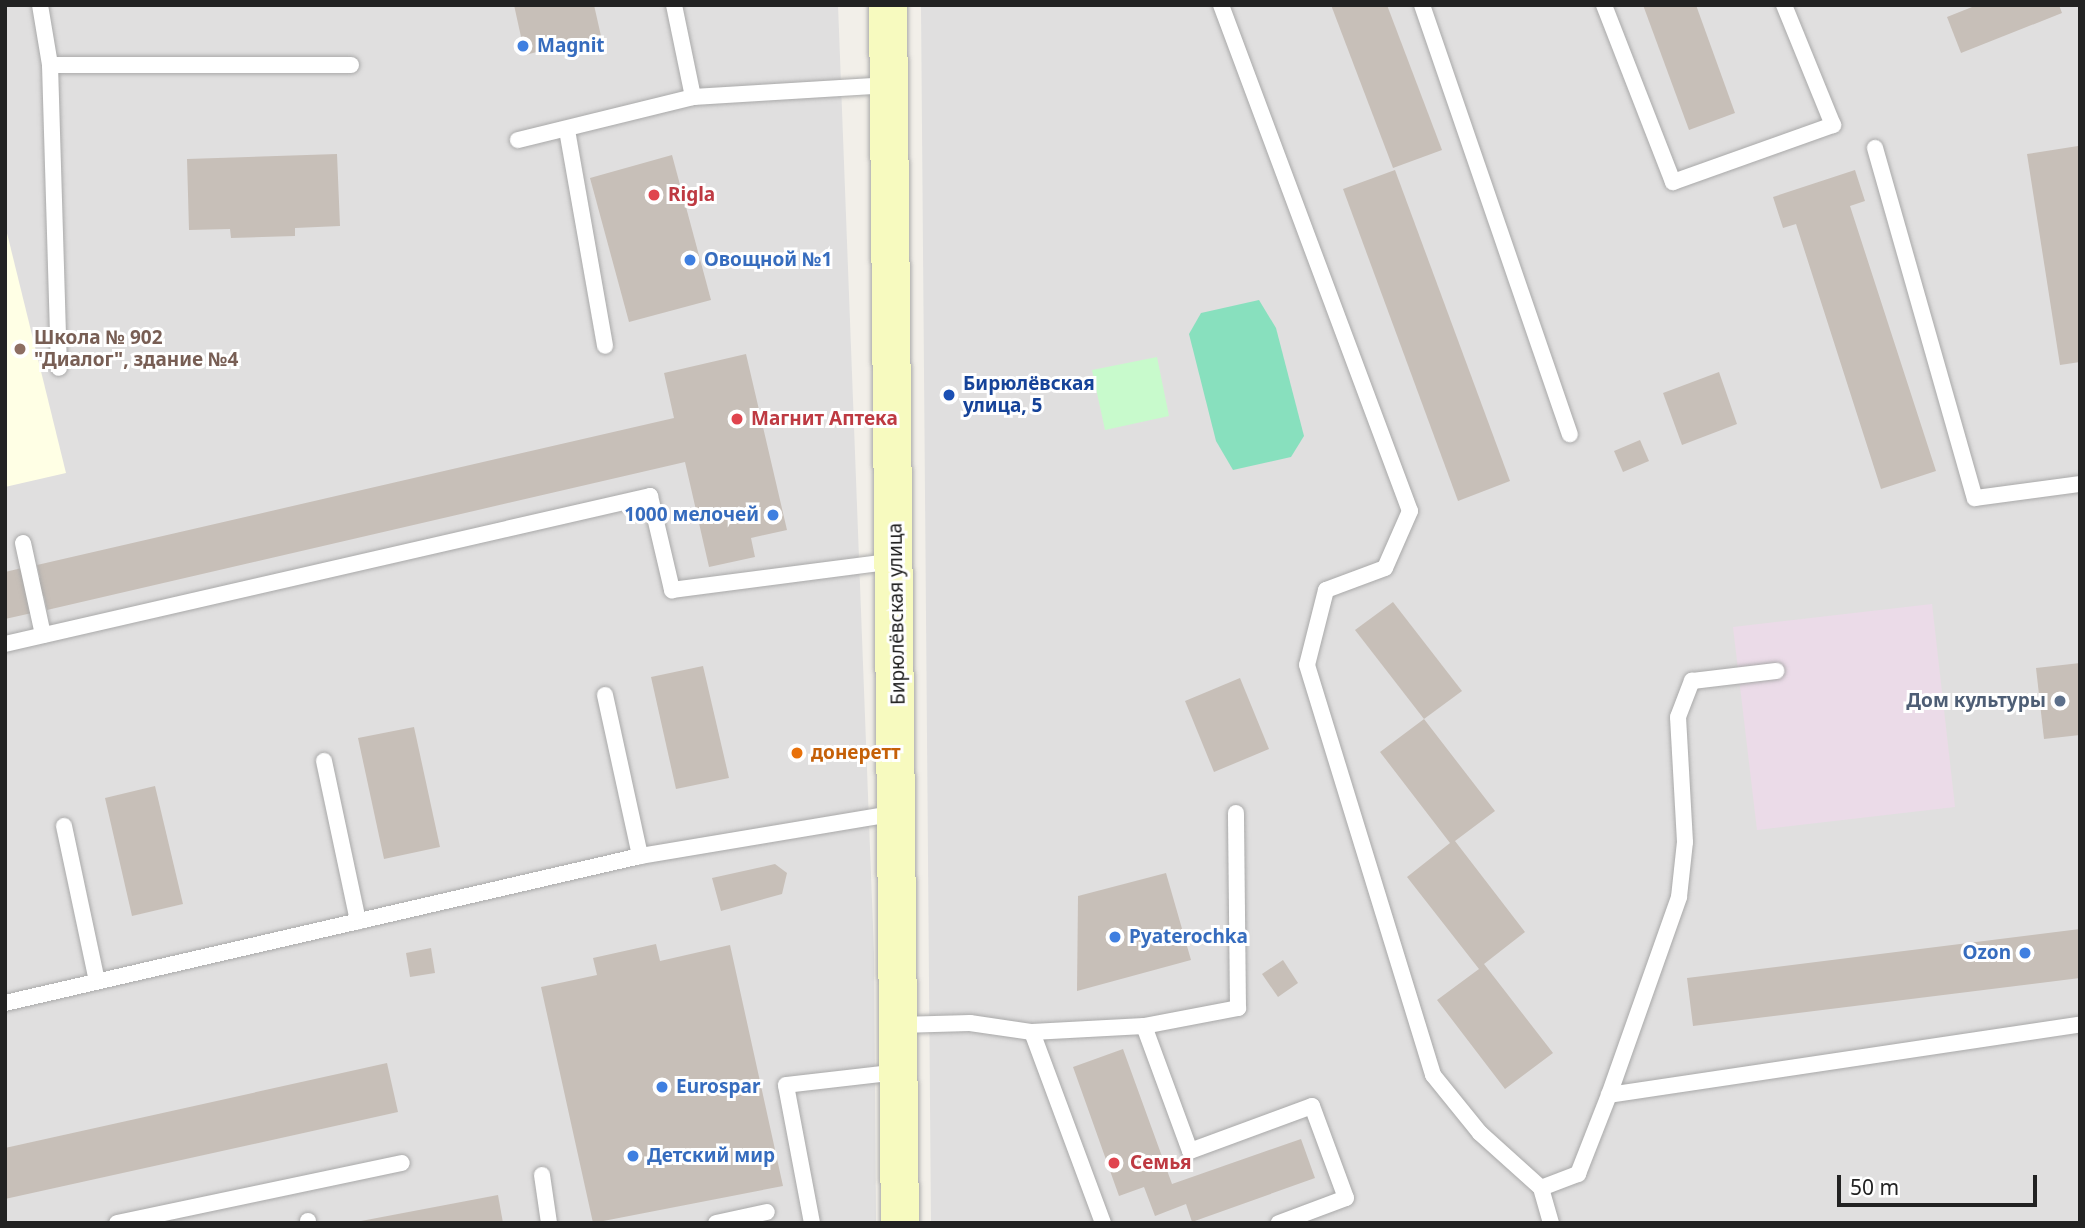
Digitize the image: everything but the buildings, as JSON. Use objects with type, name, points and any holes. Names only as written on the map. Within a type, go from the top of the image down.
[{"type":"street","name":"Бирюлёвская улица","points":[[888,5],[900,812],[900,1223]]},
{"type":"lane","points":[[40,5],[50,65],[59,368]]},
{"type":"lane","points":[[674,5],[693,97]]},
{"type":"lane","points":[[1220,5],[1410,511],[1385,568],[1326,590],[1307,665],[1433,1075],[1480,1133],[1541,1188],[1551,1223]]},
{"type":"lane","points":[[1422,5],[1570,433]]},
{"type":"lane","points":[[1604,5],[1673,182],[1833,125],[1784,5]]},
{"type":"lane","points":[[50,65],[351,65]]},
{"type":"lane","points":[[519,140],[693,97],[890,85]]},
{"type":"lane","points":[[567,130],[605,346]]},
{"type":"lane","points":[[1875,148],[1975,498],[2080,484]]},
{"type":"lane","points":[[5,644],[650,496],[672,590],[896,561]]},
{"type":"lane","points":[[23,543],[43,635]]},
{"type":"lane","points":[[1541,1188],[1578,1174],[1679,897],[1685,842],[1678,717],[1692,681],[1776,671]]},
{"type":"lane","points":[[605,695],[640,856]]},
{"type":"lane","points":[[324,761],[358,921]]},
{"type":"lane","points":[[5,1003],[640,856],[900,812]]},
{"type":"lane","points":[[899,1025],[970,1023],[1032,1032],[1144,1026],[1238,1008],[1236,813]]},
{"type":"lane","points":[[64,827],[97,981]]},
{"type":"lane","points":[[1609,1095],[2080,1025]]},
{"type":"lane","points":[[1144,1026],[1190,1151],[1312,1106],[1346,1198],[1279,1223]]},
{"type":"lane","points":[[1032,1032],[1103,1223]]},
{"type":"lane","points":[[812,1223],[786,1084],[899,1072]]},
{"type":"lane","points":[[117,1223],[402,1163]]},
{"type":"lane","points":[[542,1175],[549,1223]]},
{"type":"lane","points":[[716,1223],[766,1212]]},
{"type":"shaded area","points":[[5,5],[838,5],[874,954],[876,1223],[5,1223]]},
{"type":"shaded area","points":[[921,5],[2080,5],[2080,1223],[931,1223]]},
{"type":"shaded area","name":"Школа № 902 \"Диалог\", здание №4","points":[[5,225],[66,473],[5,487]]},
{"type":"shaded area","points":[[1932,604],[1955,807],[1757,830],[1733,627]]},
{"type":"green space","points":[[1259,300],[1276,328],[1304,436],[1291,457],[1233,470],[1216,441],[1189,334],[1201,313]]},
{"type":"green space","points":[[1157,357],[1169,416],[1105,430],[1092,370]]},
{"type":"place","name":"Magnit","points":[[523,46]]},
{"type":"place","name":"Rigla","points":[[654,195]]},
{"type":"place","name":"Овощной №1","points":[[690,260]]},
{"type":"place","name":"Школа № 902 \"Диалог\", здание №4","points":[[20,349]]},
{"type":"place","name":"Бирюлёвская улица, 5","points":[[949,395]]},
{"type":"place","name":"Магнит Аптека","points":[[737,419]]},
{"type":"place","name":"1000 мелочей","points":[[773,515]]},
{"type":"place","name":"Дом культуры","points":[[2060,701]]},
{"type":"place","name":"донеретт","points":[[797,753]]},
{"type":"place","name":"Pyaterochka","points":[[1115,937]]},
{"type":"place","name":"Ozon","points":[[2025,953]]},
{"type":"place","name":"Eurospar","points":[[662,1087]]},
{"type":"place","name":"Детский мир","points":[[633,1156]]},
{"type":"place","name":"Семья","points":[[1114,1163]]}]
